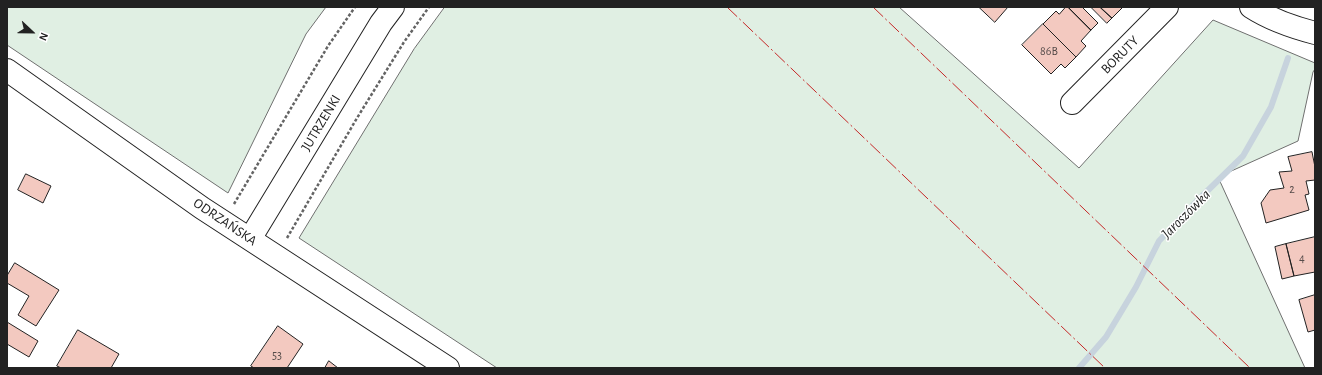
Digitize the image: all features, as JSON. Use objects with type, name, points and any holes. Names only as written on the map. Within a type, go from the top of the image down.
[{"type":"street","name":"JUTRZENKI","points":[[250,239],[381,23],[393,7]]},
{"type":"street","name":"BORUTY","points":[[1072,103],[1167,7]]},
{"type":"street","points":[[1251,7],[1265,16],[1290,27],[1315,33]]},
{"type":"street","name":"ODRZAŃSKA","points":[[7,70],[202,208],[448,368]]},
{"type":"path","points":[[223,221],[328,46],[355,7]]},
{"type":"path","points":[[277,256],[297,219],[357,118],[404,42],[429,7]]},
{"type":"green space","points":[[7,7],[326,7],[306,34],[228,193],[7,45]]},
{"type":"green space","points":[[445,7],[899,7],[1079,168],[1213,20],[1315,63],[1315,69],[1313,72],[1298,141],[1218,177],[1305,368],[497,368],[299,238],[414,49]]},
{"type":"building","points":[[979,7],[1008,7],[995,22]]},
{"type":"building","points":[[1066,7],[1068,7],[1091,30],[1081,41],[1086,46],[1076,57],[1043,24],[1056,11],[1059,14]]},
{"type":"building","points":[[1068,7],[1082,7],[1098,23],[1091,30]]},
{"type":"building","points":[[1091,7],[1100,7],[1112,18],[1107,23]]},
{"type":"building","points":[[1100,7],[1123,7],[1112,18]]},
{"type":"building","points":[[1043,24],[1076,57],[1065,68],[1061,64],[1051,74],[1022,45]]},
{"type":"building","points":[[1312,152],[1315,167],[1315,180],[1306,181],[1309,194],[1305,195],[1309,210],[1266,223],[1261,203],[1270,190],[1284,188],[1279,172],[1292,171],[1288,157]]},
{"type":"building","points":[[26,174],[51,186],[43,203],[18,190]]},
{"type":"building","points":[[1315,237],[1315,272],[1294,276],[1286,244]]},
{"type":"building","points":[[1286,244],[1294,276],[1282,279],[1275,247]]},
{"type":"building","points":[[15,263],[59,290],[36,326],[18,315],[29,296],[7,283],[7,276]]},
{"type":"building","points":[[1315,295],[1315,330],[1308,332],[1299,300]]},
{"type":"building","points":[[7,322],[38,341],[29,357],[7,344]]},
{"type":"building","points":[[278,326],[303,344],[287,368],[254,368],[251,366]]},
{"type":"building","points":[[78,330],[119,354],[111,368],[61,368],[57,366]]},
{"type":"building","points":[[329,361],[338,368],[325,368]]},
{"type":"waterway","name":"Jaroszówka","points":[[1079,368],[1106,337],[1136,287],[1159,241],[1243,156],[1271,107],[1288,58]]},
{"type":"power","points":[[727,7],[1105,368]]},
{"type":"power","points":[[873,7],[1250,368]]}]
